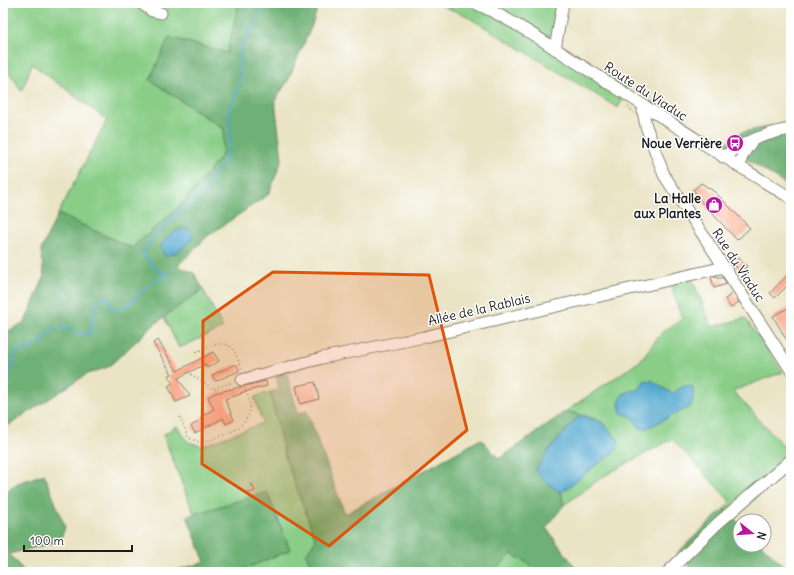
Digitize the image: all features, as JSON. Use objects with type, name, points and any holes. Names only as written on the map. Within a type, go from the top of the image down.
[{"type":"street","points":[[141,3],[152,11],[162,13]]},
{"type":"street","name":"Route du Viaduc","points":[[475,3],[555,49],[723,157],[791,198]]},
{"type":"street","points":[[555,49],[563,3]]},
{"type":"street","name":"Rue du Viaduc","points":[[646,107],[643,111],[646,126],[664,175],[791,370]]},
{"type":"street","points":[[723,157],[741,145],[778,131],[791,129]]},
{"type":"street","points":[[739,167],[746,147],[756,139]]},
{"type":"street","name":"Allée de la Rablais","points":[[243,379],[322,358],[424,337],[724,267]]},
{"type":"street","points":[[668,572],[717,524],[791,460]]},
{"type":"path","points":[[180,417],[188,437],[201,443],[238,428],[247,419],[250,409],[235,351],[228,345],[219,342],[196,352]]},
{"type":"path","points":[[191,374],[213,389],[243,379]]},
{"type":"highlighted area","points":[[273,272],[429,275],[467,430],[329,546],[202,464],[203,321]]},
{"type":"green space","points":[[3,3],[239,3],[227,53],[169,37],[150,80],[224,129],[222,155],[184,202],[132,248],[58,214],[107,120],[32,64],[22,91],[3,64]]},
{"type":"green space","points":[[239,3],[319,3],[312,25],[288,80],[275,101],[282,159],[269,194],[209,235],[177,266],[194,273],[203,289],[156,323],[108,367],[87,374],[3,429],[3,334],[25,322],[44,277],[41,250],[58,214],[132,248],[184,202],[222,155],[224,129],[150,80],[169,37],[227,53]]},
{"type":"green space","points":[[434,3],[560,3],[559,45],[629,87],[618,108],[463,14]]},
{"type":"green space","points":[[791,123],[791,188],[724,144],[742,132]]},
{"type":"green space","points":[[689,271],[712,327],[745,318],[783,372],[733,391],[791,454],[791,467],[740,513],[732,513],[732,516],[724,509],[731,502],[672,439],[604,476],[564,505],[561,493],[619,441],[607,427],[596,420],[566,411],[640,361],[662,332],[682,320],[668,276]]},
{"type":"green space","points":[[203,289],[223,328],[179,348],[164,317]]},
{"type":"green space","points":[[287,374],[298,413],[307,411],[345,514],[481,439],[499,459],[566,411],[580,415],[549,450],[548,484],[561,493],[564,505],[546,528],[579,572],[542,572],[512,554],[493,572],[314,572],[306,554],[316,540],[285,457],[270,392],[279,390],[276,376]]},
{"type":"green space","points":[[270,392],[285,457],[316,540],[306,554],[314,572],[237,572],[290,550],[267,493],[194,514],[163,435],[177,426],[188,442],[202,446],[263,423],[254,397]]},
{"type":"green space","points":[[44,474],[65,527],[60,541],[9,554],[25,572],[3,572],[3,494],[18,483]]},
{"type":"green space","points":[[267,492],[290,550],[237,572],[170,572],[205,562],[187,516]]},
{"type":"green space","points":[[724,509],[732,516],[732,553],[770,553],[790,572],[695,572],[677,553]]},
{"type":"green space","points":[[512,554],[542,572],[493,572]]},
{"type":"water","points":[[187,228],[194,235],[191,239],[178,251],[165,256],[161,246],[168,236],[178,230]]},
{"type":"water","points":[[651,380],[673,394],[682,387],[692,387],[694,397],[690,407],[645,429],[640,428],[632,417],[621,413],[619,403],[622,395],[630,391],[639,390],[644,381]]},
{"type":"water","points":[[580,415],[602,422],[619,441],[617,450],[561,493],[548,484],[535,470],[549,450]]},
{"type":"building","points":[[701,183],[715,192],[750,228],[737,240],[698,198],[699,197],[693,190]]},
{"type":"building","points":[[738,258],[747,266],[741,272],[733,264]]},
{"type":"building","points":[[791,271],[791,282],[775,298],[770,293]]},
{"type":"building","points":[[717,276],[717,278],[723,278],[727,284],[714,288],[711,277]]},
{"type":"building","points":[[733,293],[739,302],[731,308],[725,299]]},
{"type":"building","points":[[788,308],[791,313],[791,336],[786,339],[773,316]]},
{"type":"building","points":[[158,340],[177,371],[213,352],[219,361],[207,368],[205,364],[178,378],[190,396],[176,402],[168,386],[173,383],[168,376],[172,374],[153,343]]},
{"type":"building","points":[[237,365],[239,371],[215,381],[212,375]]},
{"type":"building","points":[[266,381],[267,386],[240,393],[241,394],[225,399],[234,420],[226,424],[223,418],[195,433],[191,426],[203,419],[202,416],[214,409],[208,397],[215,393]]},
{"type":"building","points":[[315,382],[319,399],[300,404],[296,386]]},
{"type":"building","points":[[252,484],[255,491],[246,494],[249,488]]},
{"type":"waterway","points":[[3,369],[6,372],[12,370],[15,353],[40,343],[56,327],[67,329],[80,335],[90,332],[98,300],[105,297],[109,300],[111,309],[120,309],[128,305],[156,280],[168,277],[167,273],[160,272],[154,268],[143,252],[155,235],[195,198],[210,187],[211,179],[224,162],[230,139],[229,112],[240,81],[239,66],[242,47],[259,14],[262,3]]},
{"type":"place","name":"Noue Verrière","points":[[735,143]]},
{"type":"place","name":"La Halle aux Plantes","points":[[714,205]]}]
